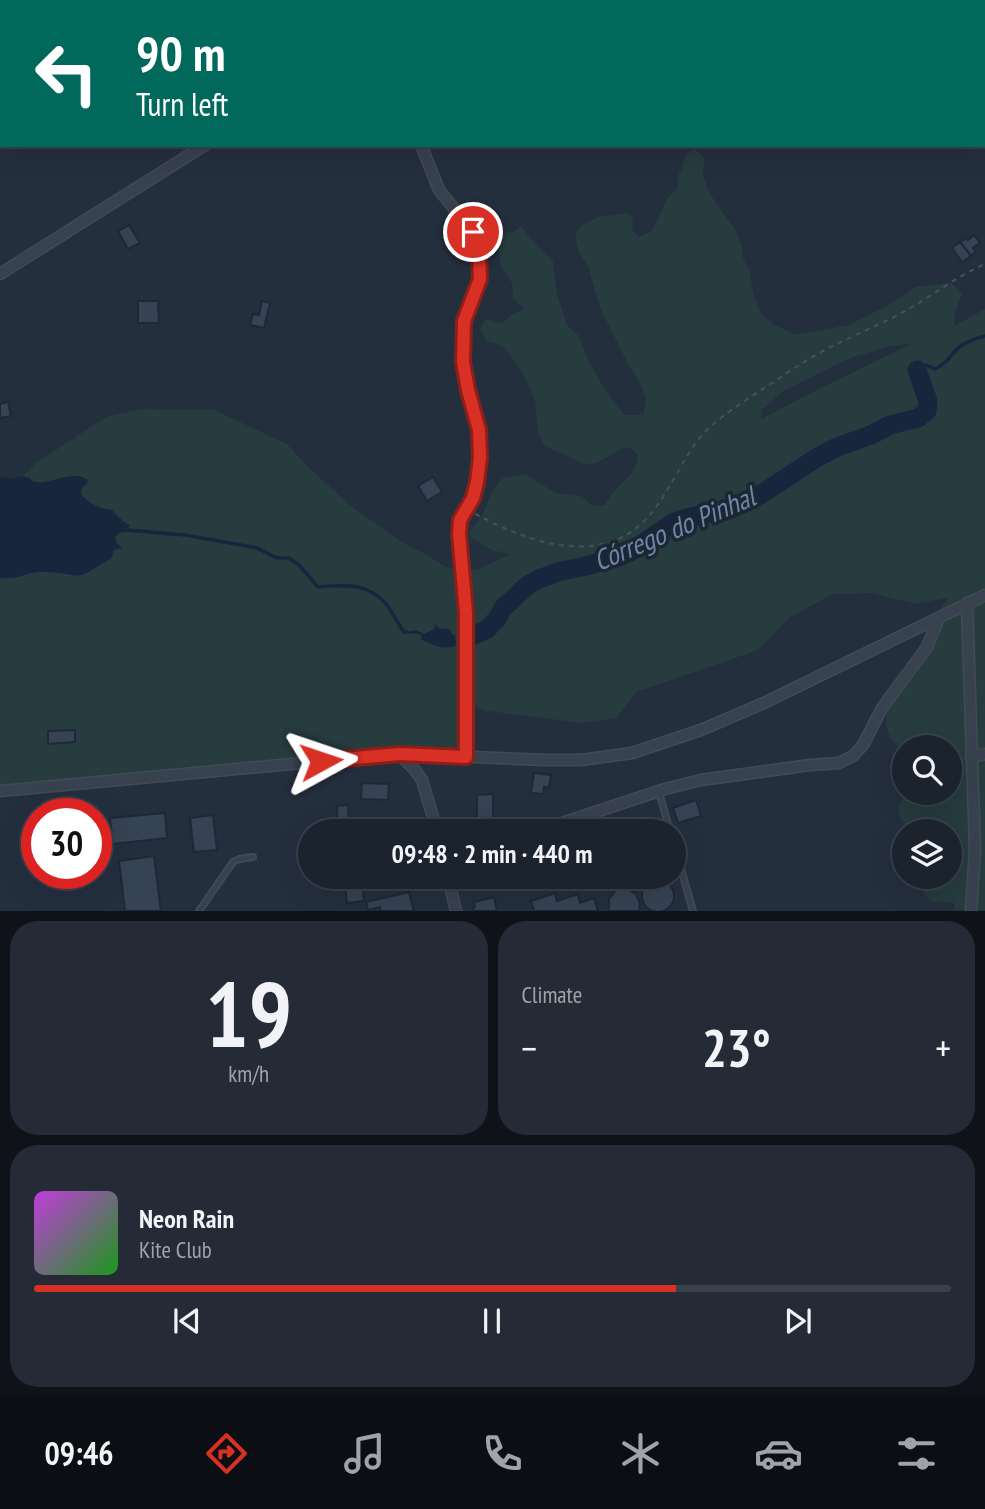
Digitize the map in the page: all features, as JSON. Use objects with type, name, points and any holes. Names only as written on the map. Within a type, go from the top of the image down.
[{"type":"street","points":[[0,274],[202,147]]},
{"type":"street","points":[[422,147],[439,190],[473,232],[479,253],[480,279],[464,321],[463,362],[479,430],[480,458],[473,498],[460,520],[459,534],[466,613],[466,757]]},
{"type":"street","points":[[0,791],[400,754],[581,760],[632,753],[727,719],[985,595]]},
{"type":"street","points":[[967,603],[971,757],[980,848],[971,911]]},
{"type":"street","points":[[574,819],[701,780],[839,763],[853,756],[863,745],[882,708],[927,647],[939,618]]},
{"type":"street","points":[[400,754],[422,780],[433,819]]},
{"type":"street","points":[[971,757],[985,754]]},
{"type":"street","points":[[451,889],[456,911]]},
{"type":"lane","points":[[659,791],[667,819]]},
{"type":"lane","points":[[199,911],[233,862],[253,857]]},
{"type":"lane","points":[[686,889],[692,911]]},
{"type":"path","points":[[463,514],[480,516],[528,538],[557,546],[580,547],[616,539],[638,526],[663,500],[694,446],[707,430],[740,404],[819,353],[911,308],[985,264]]},
{"type":"green space","points":[[696,149],[705,160],[703,174],[707,188],[736,231],[761,314],[773,324],[796,335],[849,325],[889,305],[916,287],[951,283],[962,294],[955,312],[954,326],[985,309],[985,910],[954,910],[954,903],[930,901],[921,889],[962,889],[962,819],[901,819],[899,813],[900,805],[962,805],[962,735],[892,735],[892,740],[886,725],[887,711],[949,597],[916,604],[871,593],[833,594],[790,617],[758,650],[636,692],[616,718],[582,723],[488,711],[465,704],[464,760],[405,756],[0,795],[0,500],[36,463],[108,416],[142,409],[214,410],[287,444],[351,506],[400,541],[446,567],[477,570],[510,554],[492,550],[470,537],[469,531],[480,518],[492,492],[503,478],[525,474],[556,493],[581,496],[593,506],[605,505],[633,471],[638,455],[627,448],[621,449],[598,462],[588,464],[552,450],[543,443],[538,429],[535,402],[526,381],[506,350],[499,344],[487,341],[480,329],[486,319],[502,323],[525,309],[513,299],[512,283],[501,267],[499,252],[493,241],[499,233],[513,232],[521,226],[553,261],[557,295],[567,325],[579,336],[588,360],[616,405],[625,415],[643,415],[646,401],[642,386],[600,308],[588,266],[579,253],[575,236],[581,226],[599,217],[627,213],[633,218],[632,229],[639,237],[652,231],[668,197],[677,189],[678,176],[685,155]],"holes":[[[913,343],[761,419],[762,410],[782,392],[850,358],[886,347]]]},
{"type":"water","points":[[21,476],[39,482],[68,476],[82,477],[89,481],[82,488],[81,494],[95,505],[112,510],[130,525],[115,537],[122,548],[114,550],[111,559],[82,575],[39,572],[14,578],[0,578],[0,477],[11,479]]},
{"type":"water","points":[[435,624],[439,628],[449,629],[455,635],[455,646],[438,646],[422,640],[419,634],[404,632],[416,630],[424,634],[434,629]]},
{"type":"building","points":[[129,225],[140,243],[128,249],[118,231]]},
{"type":"building","points":[[974,235],[980,243],[973,248],[976,252],[971,256],[960,242]]},
{"type":"building","points":[[960,242],[971,256],[962,262],[952,248]]},
{"type":"building","points":[[138,301],[158,301],[159,323],[138,323]]},
{"type":"building","points":[[262,301],[270,303],[264,328],[250,325],[253,314],[259,315]]},
{"type":"building","points":[[8,402],[11,416],[0,418],[0,404]]},
{"type":"building","points":[[433,477],[442,492],[427,501],[418,486]]},
{"type":"building","points":[[75,730],[75,742],[48,744],[48,731]]},
{"type":"building","points":[[534,773],[551,775],[549,788],[544,787],[543,794],[531,793]]},
{"type":"building","points":[[362,783],[389,784],[388,800],[361,799]]},
{"type":"building","points":[[493,794],[493,819],[477,819],[477,795]]},
{"type":"building","points":[[696,800],[701,816],[686,821],[677,819],[673,808]]},
{"type":"building","points":[[348,805],[349,819],[338,819],[337,806]]},
{"type":"building","points":[[165,813],[167,838],[113,844],[112,818]]},
{"type":"building","points":[[213,815],[217,850],[194,852],[190,818]]},
{"type":"building","points":[[154,856],[161,911],[125,911],[119,861]]},
{"type":"building","points":[[345,889],[363,889],[364,901],[347,903]]},
{"type":"building","points":[[627,889],[636,894],[640,904],[639,911],[609,911],[609,899],[616,890]]},
{"type":"building","points":[[644,889],[672,889],[673,902],[664,911],[652,911],[643,902]]},
{"type":"building","points":[[409,892],[414,911],[380,911],[380,907],[368,910],[366,902]]},
{"type":"building","points":[[555,893],[557,901],[578,894],[580,903],[594,898],[598,911],[534,911],[531,901]]},
{"type":"building","points":[[494,897],[497,911],[474,911],[474,902]]},
{"type":"waterway","name":"Córrego do Pinhal","points":[[917,370],[926,365],[935,369],[962,345],[985,336]]},
{"type":"waterway","name":"Córrego do Pinhal","points":[[471,636],[486,630],[503,608],[528,585],[539,579],[618,557],[632,551],[674,522],[731,509],[760,495],[837,447],[890,425],[918,418],[927,411],[928,401],[917,370]]},
{"type":"waterway","name":"Córrego do Pinhal","points":[[119,531],[185,535],[257,548],[277,558],[289,558],[299,565],[318,587],[355,586],[379,597],[404,632],[407,632]]},
{"type":"route","points":[[321,761],[400,754],[466,757],[466,613],[459,534],[460,520],[473,498],[480,458],[479,430],[463,362],[465,316],[480,279],[477,239],[473,232]]}]
